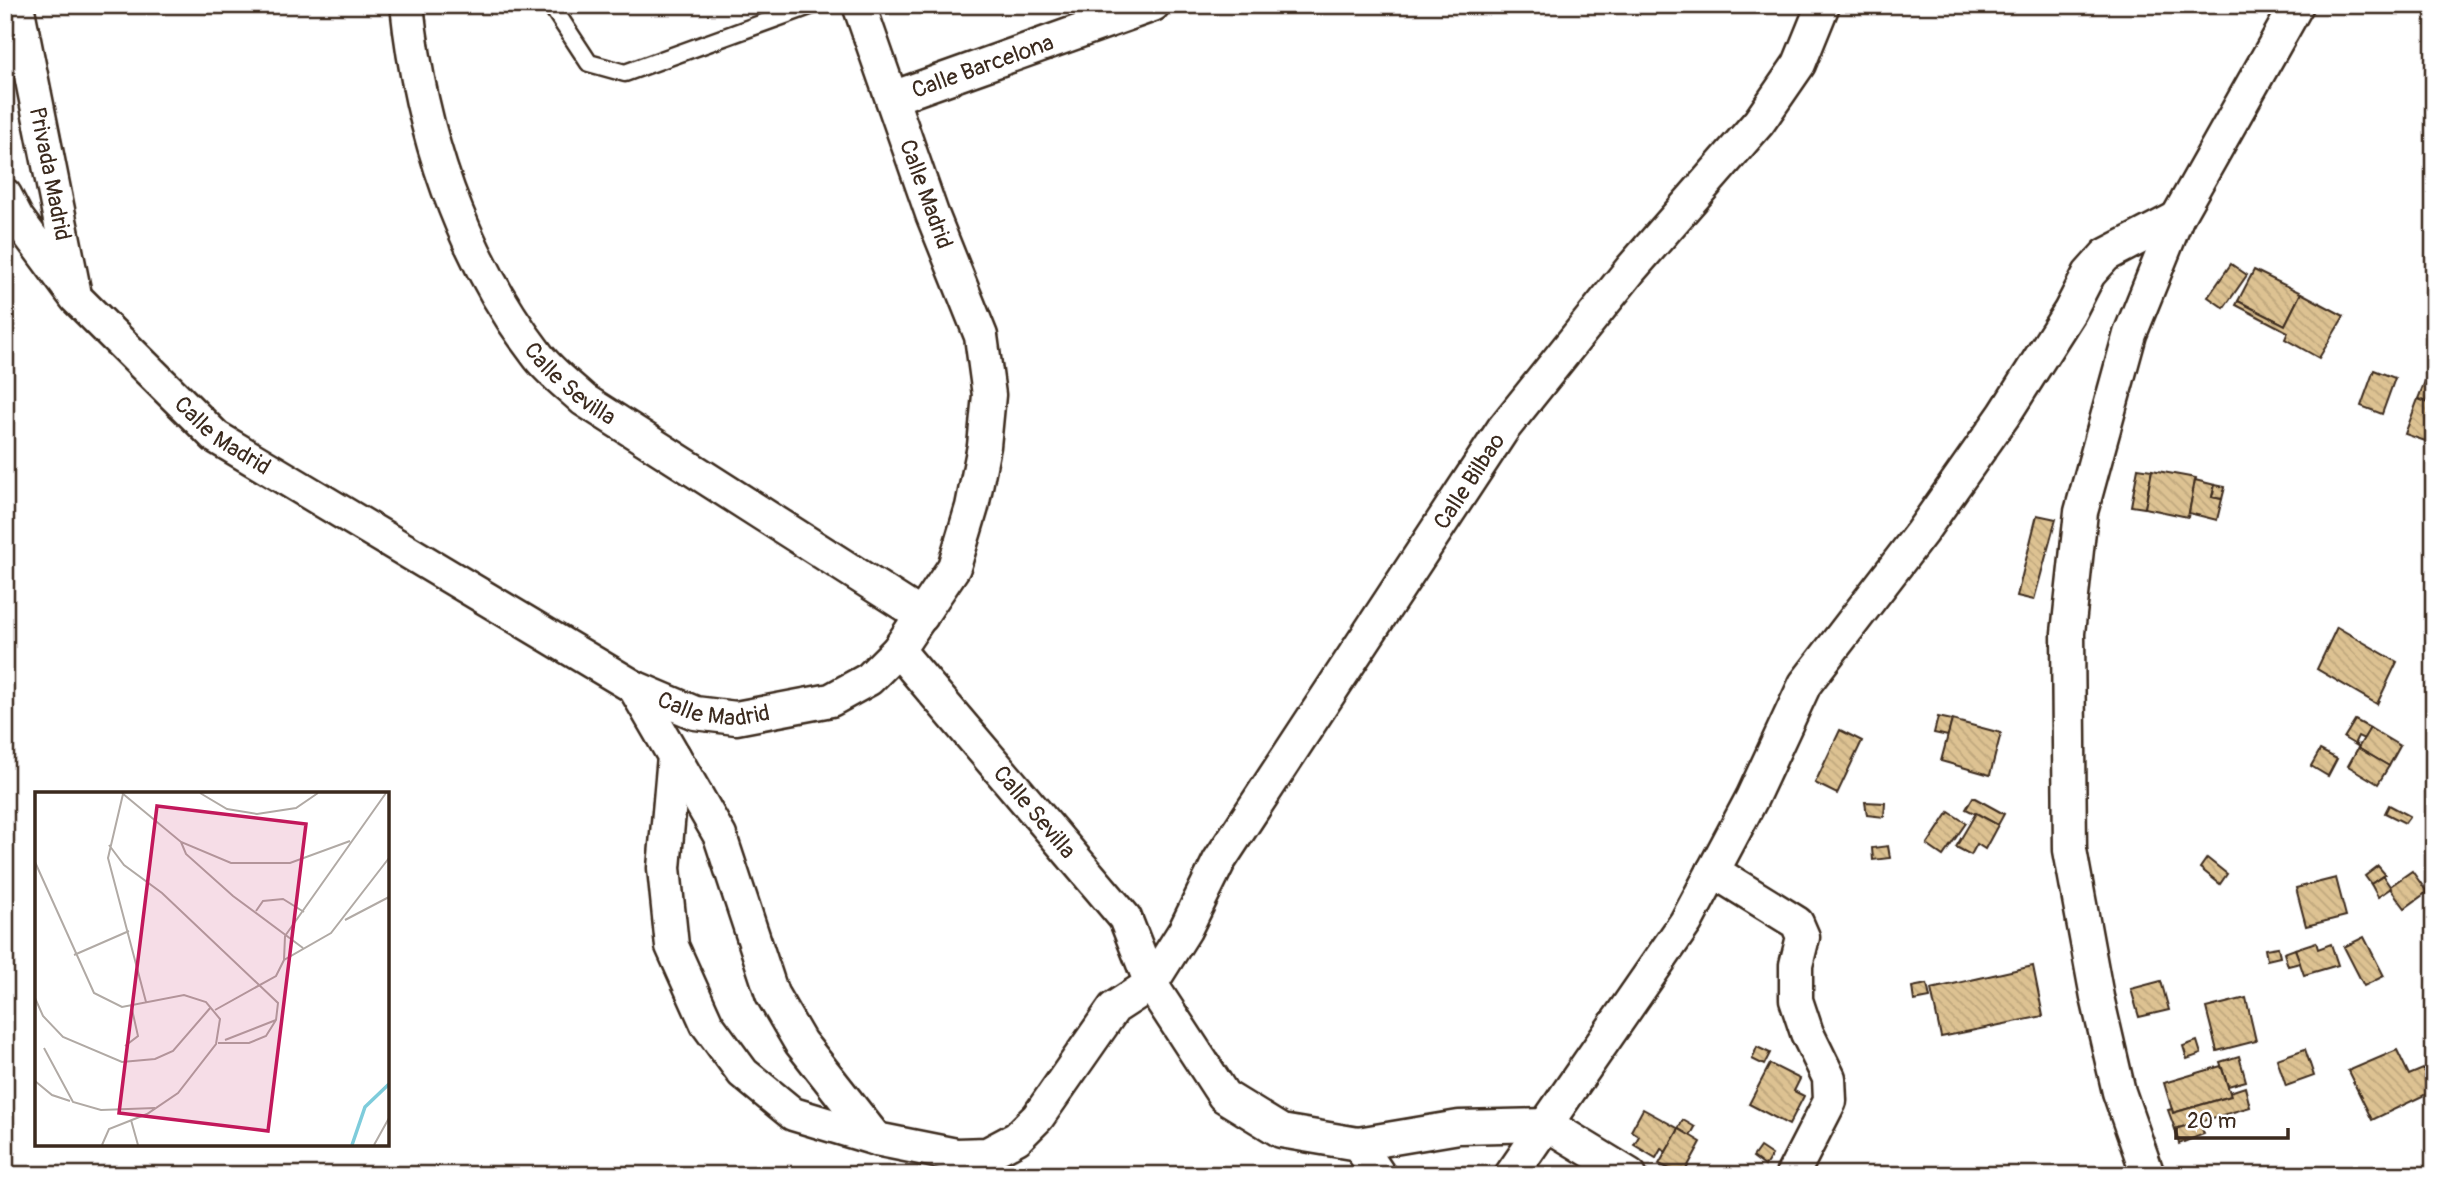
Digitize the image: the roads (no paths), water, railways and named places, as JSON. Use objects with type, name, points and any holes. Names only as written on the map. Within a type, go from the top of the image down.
[{"type":"street","name":"Privada Madrid","points":[[18,5],[76,298]]},
{"type":"street","name":"Calle Sevilla","points":[[407,5],[412,57],[431,139],[461,228],[505,309],[540,358],[584,400],[922,616]]},
{"type":"street","name":"Calle Madrid","points":[[5,195],[17,218],[76,298],[216,437],[634,687],[695,713],[736,718],[831,700],[869,679],[898,650],[954,567],[972,507],[984,446],[989,395],[981,336],[932,214],[859,5]]},
{"type":"street","name":"Calle Barcelona","points":[[892,98],[1153,5]]},
{"type":"street","name":"Calle Bilbao","points":[[1151,984],[1185,930],[1219,861],[1503,429],[1630,269],[1759,122],[1799,64],[1823,5]]},
{"type":"street","points":[[2148,1175],[2119,1092],[2097,997],[2070,850],[2068,633],[2081,512],[2130,334],[2177,218],[2297,5]]},
{"type":"street","points":[[1511,1175],[1686,922],[1752,799],[1805,684],[1921,533],[2004,415],[2070,311],[2089,274],[2106,255],[2177,218]]},
{"type":"street","name":"Calle Sevilla","points":[[898,650],[1125,918],[1151,984],[1224,1096],[1281,1131],[1358,1144],[1459,1127],[1548,1125]]},
{"type":"street","points":[[634,687],[720,836],[772,994],[800,1042],[876,1139]]},
{"type":"street","points":[[674,756],[664,868],[672,946],[707,1024],[743,1073],[793,1114],[876,1139],[956,1156],[987,1154],[1017,1138],[1038,1117],[1114,1008],[1151,984]]},
{"type":"street","points":[[1713,871],[1797,923],[1803,937],[1796,965],[1796,999],[1807,1033],[1829,1078],[1830,1101],[1792,1175]]},
{"type":"street","points":[[1548,1125],[1630,1175]]},
{"type":"street","points":[[1358,1144],[1379,1175]]},
{"type":"lane","points":[[551,5],[589,64],[625,73],[813,5]]}]
